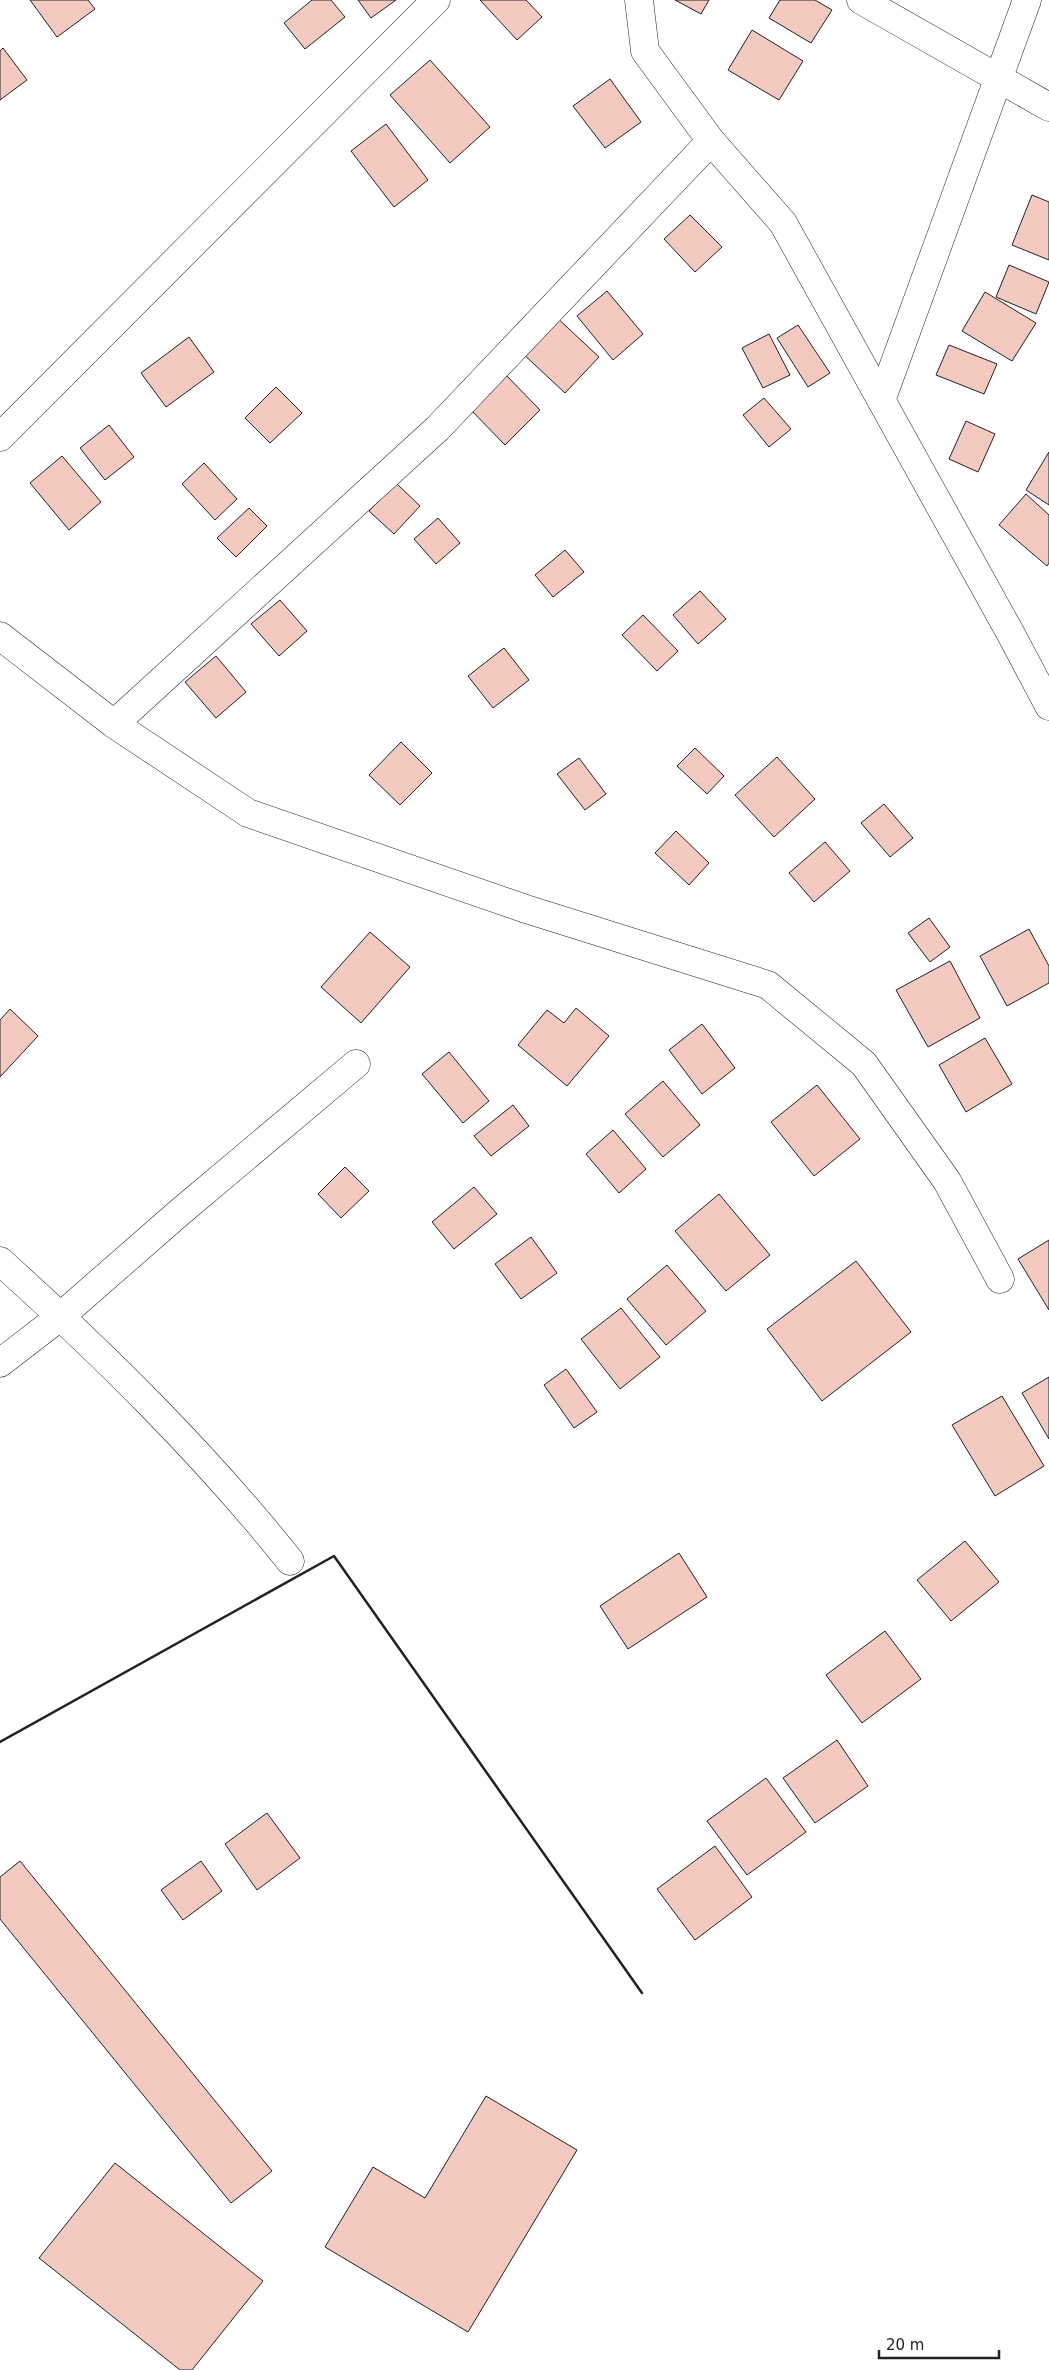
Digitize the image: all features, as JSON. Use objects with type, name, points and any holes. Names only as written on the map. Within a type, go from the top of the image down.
[{"type":"street","points":[[5,422],[436,0]]},
{"type":"street","points":[[639,0],[645,51],[711,142],[783,223],[882,398],[1049,706]]},
{"type":"street","points":[[861,0],[1049,107]]},
{"type":"street","points":[[882,398],[1027,0]]},
{"type":"street","points":[[114,724],[438,428],[711,142]]},
{"type":"street","points":[[0,636],[114,724],[248,813],[526,908],[768,985],[864,1064],[947,1181],[1000,1279]]},
{"type":"street","points":[[0,1363],[61,1316],[180,1212],[356,1064]]},
{"type":"street","points":[[0,1261],[61,1316],[250,1511],[290,1561]]},
{"type":"building","points":[[30,0],[88,0],[95,9],[57,37]]},
{"type":"building","points":[[312,0],[331,0],[345,17],[305,49],[284,23]]},
{"type":"building","points":[[358,0],[396,0],[371,18]]},
{"type":"building","points":[[480,0],[526,0],[542,17],[517,40]]},
{"type":"building","points":[[675,0],[709,0],[701,14]]},
{"type":"building","points":[[780,0],[815,0],[832,10],[811,43],[769,18]]},
{"type":"building","points":[[752,30],[803,61],[779,100],[728,70]]},
{"type":"building","points":[[3,48],[27,80],[0,100],[0,51]]},
{"type":"building","points":[[430,60],[490,127],[450,163],[390,95]]},
{"type":"building","points":[[610,79],[641,122],[605,148],[573,106]]},
{"type":"building","points":[[386,124],[428,180],[394,207],[351,151]]},
{"type":"building","points":[[1032,195],[1049,202],[1049,260],[1012,245]]},
{"type":"building","points":[[690,215],[722,247],[695,272],[664,239]]},
{"type":"building","points":[[1009,265],[1049,282],[1036,314],[996,297]]},
{"type":"building","points":[[607,291],[643,334],[613,360],[577,316]]},
{"type":"building","points":[[985,292],[1036,323],[1012,361],[962,331]]},
{"type":"building","points":[[554,315],[599,357],[565,393],[520,351]]},
{"type":"building","points":[[798,325],[830,373],[808,387],[777,338]]},
{"type":"building","points":[[769,334],[790,375],[763,388],[742,348]]},
{"type":"building","points":[[189,337],[214,372],[166,407],[141,373]]},
{"type":"building","points":[[949,345],[997,364],[984,394],[936,375]]},
{"type":"building","points":[[505,374],[540,410],[505,445],[470,409]]},
{"type":"building","points":[[276,387],[302,413],[270,443],[245,418]]},
{"type":"building","points":[[764,398],[791,429],[769,447],[743,415]]},
{"type":"building","points":[[966,421],[995,434],[978,472],[949,459]]},
{"type":"building","points":[[109,425],[134,457],[105,480],[80,448]]},
{"type":"building","points":[[1049,452],[1049,505],[1026,490]]},
{"type":"building","points":[[62,456],[101,502],[69,530],[30,483]]},
{"type":"building","points":[[204,463],[237,499],[215,520],[182,484]]},
{"type":"building","points":[[396,483],[420,506],[394,534],[369,511]]},
{"type":"building","points":[[1026,494],[1049,515],[1049,563],[1047,566],[999,525]]},
{"type":"building","points":[[249,508],[267,526],[236,557],[217,538]]},
{"type":"building","points":[[438,518],[460,543],[436,564],[414,539]]},
{"type":"building","points":[[565,550],[584,572],[553,597],[535,575]]},
{"type":"building","points":[[700,591],[726,619],[698,644],[673,615]]},
{"type":"building","points":[[280,600],[307,631],[279,656],[251,624]]},
{"type":"building","points":[[643,615],[678,651],[657,671],[622,635]]},
{"type":"building","points":[[504,648],[529,680],[493,708],[468,676]]},
{"type":"building","points":[[216,656],[246,692],[216,718],[185,682]]},
{"type":"building","points":[[401,742],[432,773],[400,805],[369,775]]},
{"type":"building","points":[[695,748],[724,776],[707,794],[677,766]]},
{"type":"building","points":[[777,757],[815,799],[774,837],[735,795]]},
{"type":"building","points":[[579,758],[606,794],[585,810],[557,774]]},
{"type":"building","points":[[884,804],[913,838],[890,857],[861,823]]},
{"type":"building","points":[[676,831],[709,863],[689,885],[655,853]]},
{"type":"building","points":[[825,842],[850,871],[814,902],[789,873]]},
{"type":"building","points":[[929,918],[950,947],[930,962],[908,933]]},
{"type":"building","points":[[1029,929],[1049,966],[1049,983],[1007,1006],[980,956]]},
{"type":"building","points":[[370,932],[410,967],[361,1023],[321,987]]},
{"type":"building","points":[[950,961],[980,1018],[928,1047],[896,990]]},
{"type":"building","points":[[576,1008],[609,1036],[567,1086],[518,1045],[547,1010],[564,1023]]},
{"type":"building","points":[[10,1009],[38,1036],[0,1077],[0,1020]]},
{"type":"building","points":[[702,1024],[735,1068],[702,1094],[669,1050]]},
{"type":"building","points":[[985,1038],[1012,1084],[966,1112],[939,1065]]},
{"type":"building","points":[[449,1052],[489,1101],[463,1123],[422,1074]]},
{"type":"building","points":[[663,1081],[700,1125],[663,1157],[625,1114]]},
{"type":"building","points":[[817,1085],[860,1139],[814,1176],[771,1122]]},
{"type":"building","points":[[513,1105],[529,1126],[491,1156],[474,1136]]},
{"type":"building","points":[[613,1130],[646,1169],[619,1193],[586,1154]]},
{"type":"building","points":[[345,1167],[369,1191],[341,1218],[318,1194]]},
{"type":"building","points":[[474,1187],[497,1214],[454,1249],[432,1222]]},
{"type":"building","points":[[719,1194],[770,1255],[726,1291],[675,1231]]},
{"type":"building","points":[[531,1237],[557,1273],[521,1299],[495,1264]]},
{"type":"building","points":[[1049,1240],[1049,1310],[1018,1259]]},
{"type":"building","points":[[856,1261],[911,1332],[822,1401],[767,1329]]},
{"type":"building","points":[[667,1265],[706,1311],[666,1345],[627,1299]]},
{"type":"building","points":[[621,1308],[660,1357],[620,1389],[581,1339]]},
{"type":"building","points":[[566,1369],[597,1412],[574,1428],[544,1385]]},
{"type":"building","points":[[1049,1377],[1049,1439],[1022,1393]]},
{"type":"building","points":[[1002,1396],[1044,1466],[995,1496],[952,1425]]},
{"type":"building","points":[[965,1541],[999,1582],[951,1621],[917,1580]]},
{"type":"building","points":[[679,1553],[707,1597],[628,1649],[600,1606]]},
{"type":"building","points":[[885,1631],[921,1679],[862,1723],[826,1675]]},
{"type":"building","points":[[837,1740],[868,1786],[815,1823],[783,1778]]},
{"type":"building","points":[[766,1778],[806,1832],[747,1875],[707,1821]]},
{"type":"building","points":[[267,1813],[300,1858],[257,1890],[225,1844]]},
{"type":"building","points":[[715,1846],[752,1897],[695,1940],[657,1889]]},
{"type":"building","points":[[20,1861],[272,2171],[231,2203],[0,1919],[0,1877]]},
{"type":"building","points":[[201,1861],[222,1891],[183,1920],[161,1890]]},
{"type":"building","points":[[486,2096],[577,2150],[468,2332],[325,2247],[373,2167],[425,2198]]},
{"type":"building","points":[[115,2163],[263,2281],[192,2370],[180,2370],[39,2258]]},
{"type":"wall","points":[[0,1742],[334,1556],[642,1993]]}]
